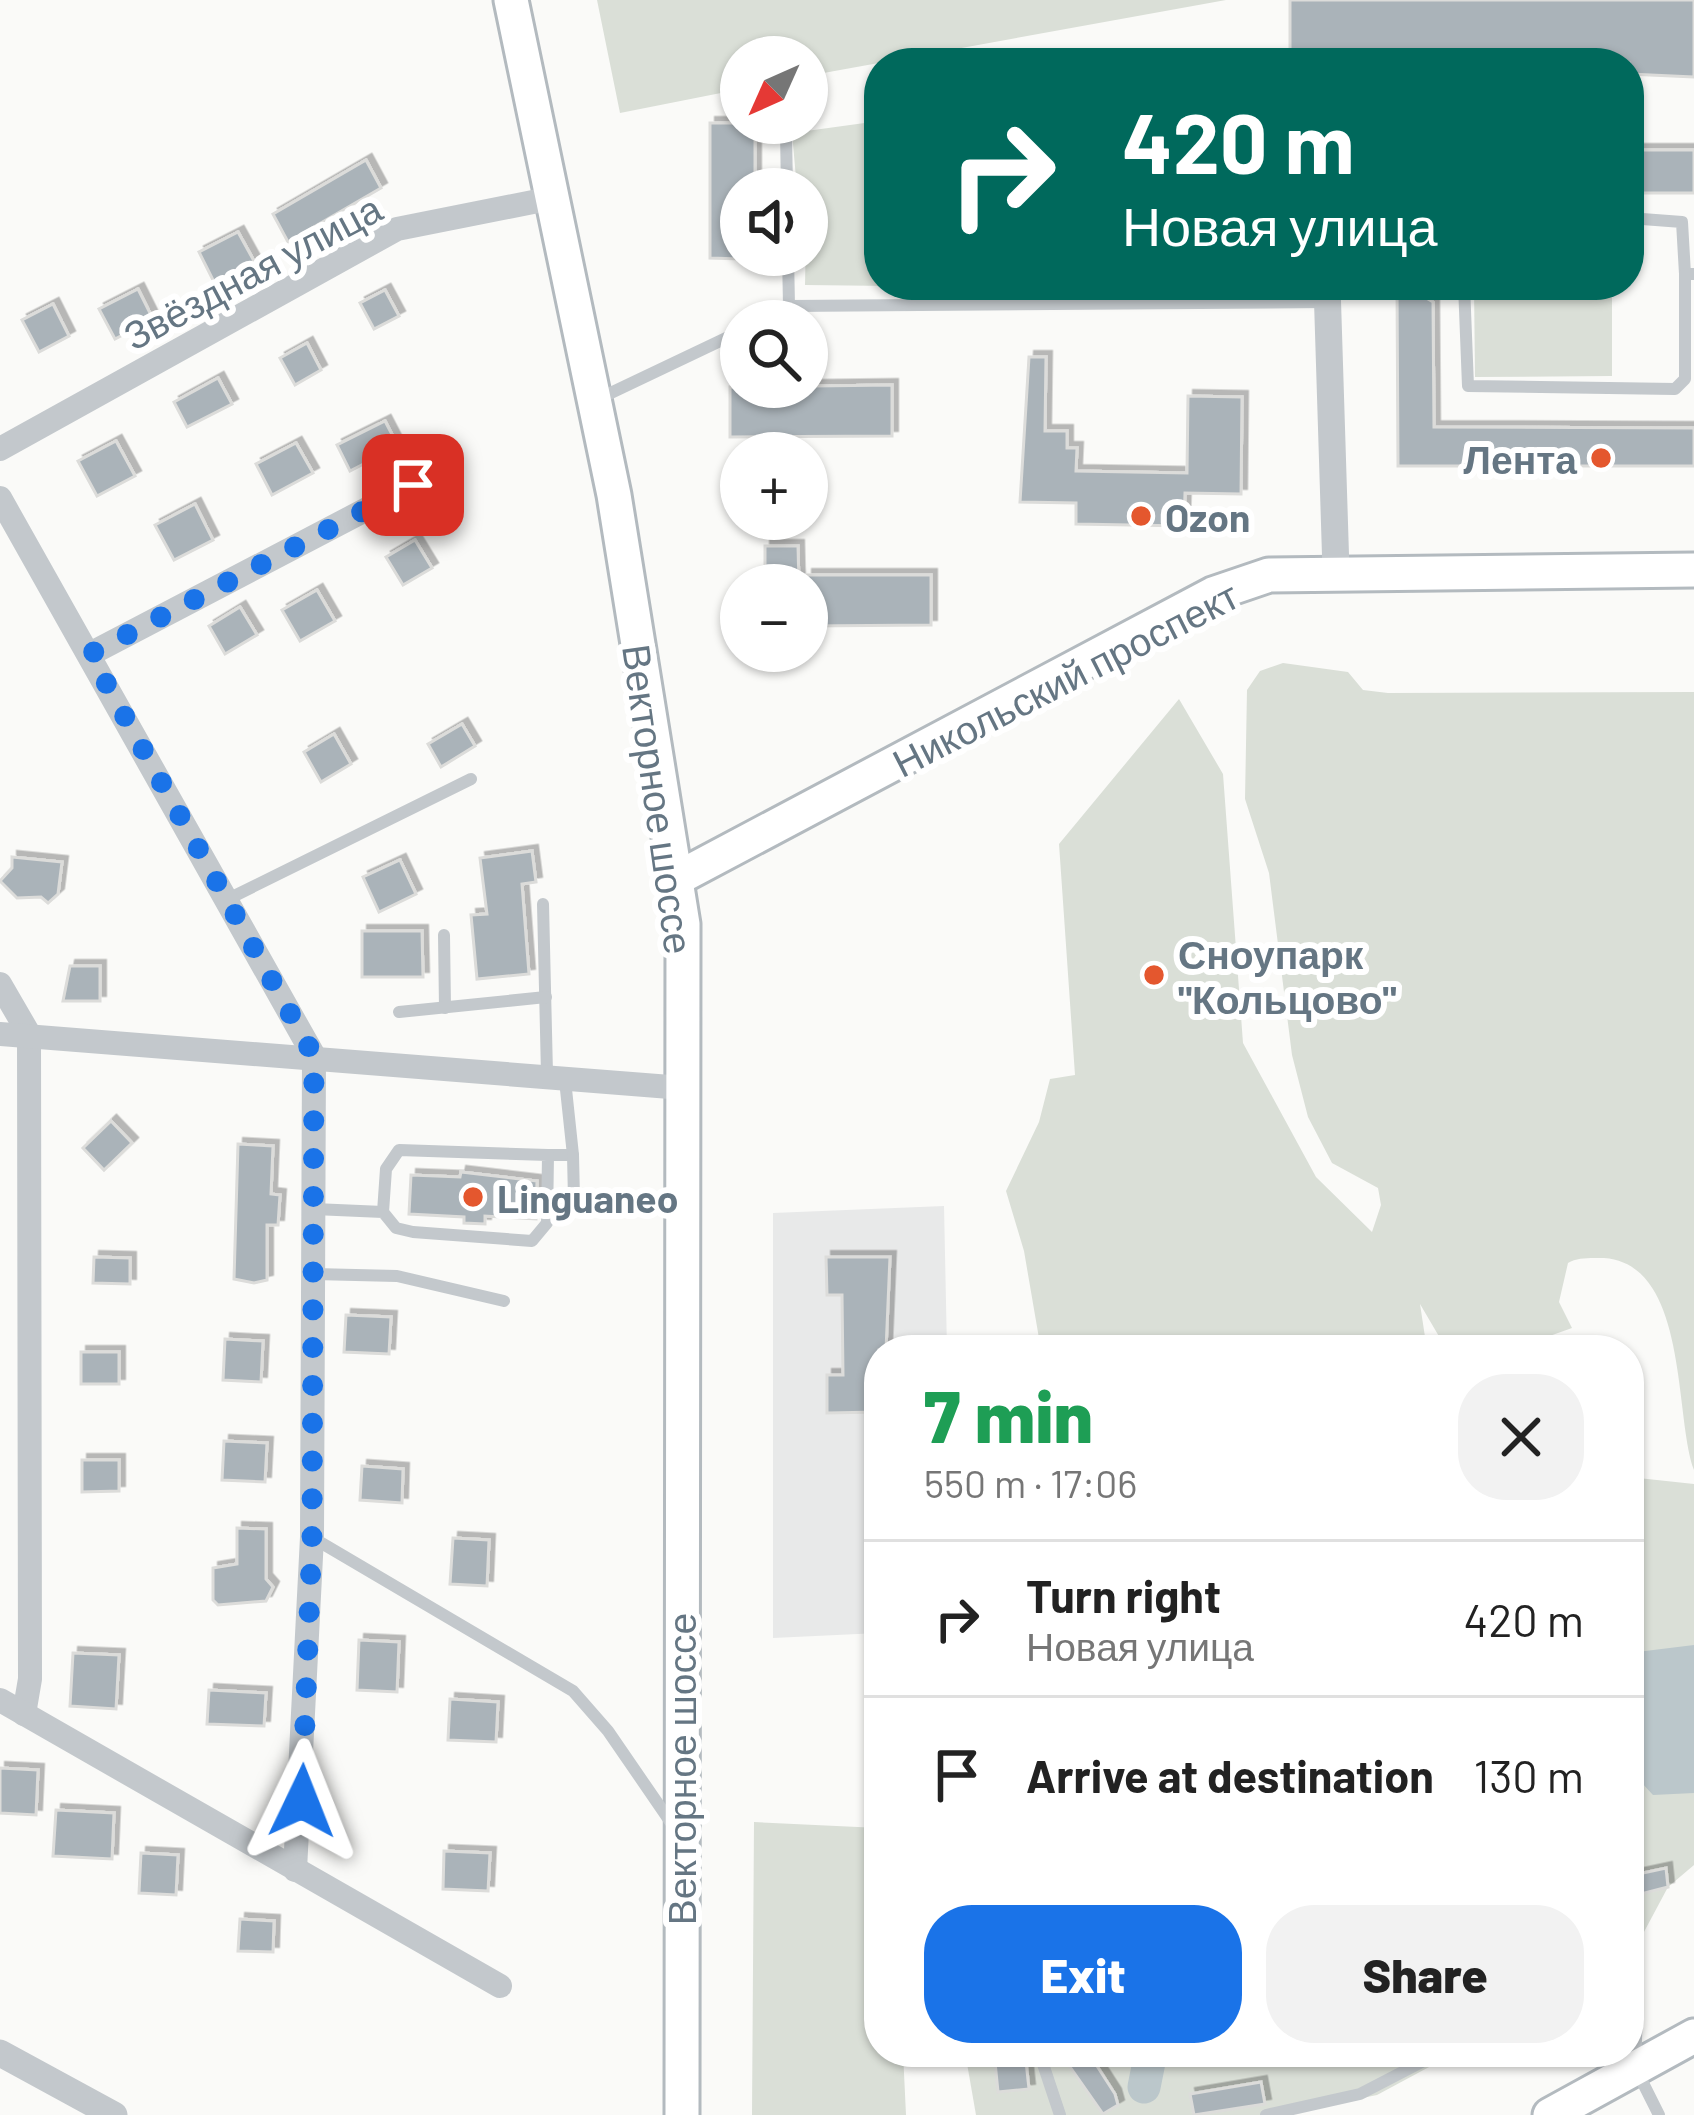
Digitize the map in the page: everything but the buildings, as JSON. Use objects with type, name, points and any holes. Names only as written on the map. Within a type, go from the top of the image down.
[{"type":"main road","name":"Векторное шоссе","points":[[511,0],[595,401],[683,924],[682,2115]]},
{"type":"main road","name":"Никольский проспект","points":[[676,878],[759,839],[1213,594],[1269,575],[1694,570]]},
{"type":"main road","points":[[1644,2062],[1694,2036]]},
{"type":"main road","points":[[1550,2115],[1635,2067]]},
{"type":"street","name":"Звёздная улица","points":[[0,449],[397,229],[554,198]]},
{"type":"street","points":[[1327,300],[1336,571]]},
{"type":"street","points":[[90,654],[413,485]]},
{"type":"street","points":[[0,498],[223,902],[314,1056],[312,1537],[296,1870]]},
{"type":"street","points":[[0,983],[29,1034],[30,1679],[24,1714]]},
{"type":"street","points":[[0,1034],[683,1088]]},
{"type":"street","points":[[0,1700],[500,1987]]},
{"type":"street","points":[[0,2053],[113,2115]]},
{"type":"lane","points":[[1464,300],[1468,386],[1675,388],[1685,379],[1690,274],[1682,222],[1644,219]]},
{"type":"lane","points":[[828,305],[1058,300]]},
{"type":"lane","points":[[595,401],[720,341]]},
{"type":"lane","points":[[223,902],[471,779]]},
{"type":"lane","points":[[542,904],[546,997],[573,1155],[574,1199]]},
{"type":"lane","points":[[443,935],[445,1008]]},
{"type":"lane","points":[[399,1012],[546,997]]},
{"type":"lane","points":[[548,1155],[548,1222],[532,1241],[413,1232],[396,1228],[383,1212],[386,1169],[399,1150],[573,1155]]},
{"type":"lane","points":[[313,1209],[383,1212]]},
{"type":"lane","points":[[313,1274],[397,1276],[504,1301]]},
{"type":"lane","points":[[312,1537],[573,1691],[608,1731],[679,1833]]},
{"type":"lane","points":[[1044,2067],[1060,2115]]},
{"type":"lane","points":[[1266,2115],[1360,2094],[1412,2067]]},
{"type":"lane","points":[[1635,2067],[1659,2115]]},
{"type":"shaded area","points":[[597,0],[1226,0],[961,48],[864,48],[864,66],[828,72],[828,36],[720,36],[720,93],[620,113]]},
{"type":"shaded area","points":[[864,123],[864,286],[805,285],[805,276],[828,276],[828,168],[795,168],[793,144],[828,144],[828,128]]},
{"type":"shaded area","points":[[1474,300],[1612,300],[1612,376],[1475,377]]},
{"type":"shaded area","points":[[1283,663],[1348,672],[1363,690],[1388,693],[1694,692],[1694,1470],[1665,1314],[1651,1286],[1631,1267],[1604,1258],[1568,1263],[1559,1302],[1572,1328],[1552,1335],[1438,1335],[1420,1304],[1425,1335],[1038,1335],[1024,1251],[1006,1191],[1039,1122],[1050,1079],[1075,1075],[1059,844],[1179,699],[1223,774],[1243,1043],[1316,1177],[1372,1232],[1381,1205],[1378,1188],[1332,1163],[1308,1117],[1292,1055],[1269,873],[1245,799],[1247,690],[1260,671]]},
{"type":"shaded area","points":[[944,1206],[947,1335],[864,1335],[864,1634],[773,1638],[773,1213]]},
{"type":"shaded area","points":[[1644,1479],[1694,1484],[1694,1865],[1668,1887],[1644,1932]]},
{"type":"shaded area","points":[[1694,1645],[1694,1793],[1653,1795],[1644,1785],[1644,1651]]},
{"type":"shaded area","points":[[754,1822],[864,1827],[864,2067],[904,2067],[906,2115],[752,2115]]},
{"type":"shaded area","points":[[968,2067],[1429,2067],[1377,2095],[1279,2115],[976,2115]]},
{"type":"waterway","points":[[1144,2087],[1148,2067]]},
{"type":"place","name":"Лента","points":[[1601,458]]},
{"type":"place","name":"Ozon","points":[[1141,516]]},
{"type":"place","name":"Сноупарк \"Кольцово\"","points":[[1154,975]]},
{"type":"place","name":"Linguaneo","points":[[473,1197]]},
{"type":"route","points":[[302,1801],[312,1537],[314,1056],[223,902],[90,654],[413,485]]}]
